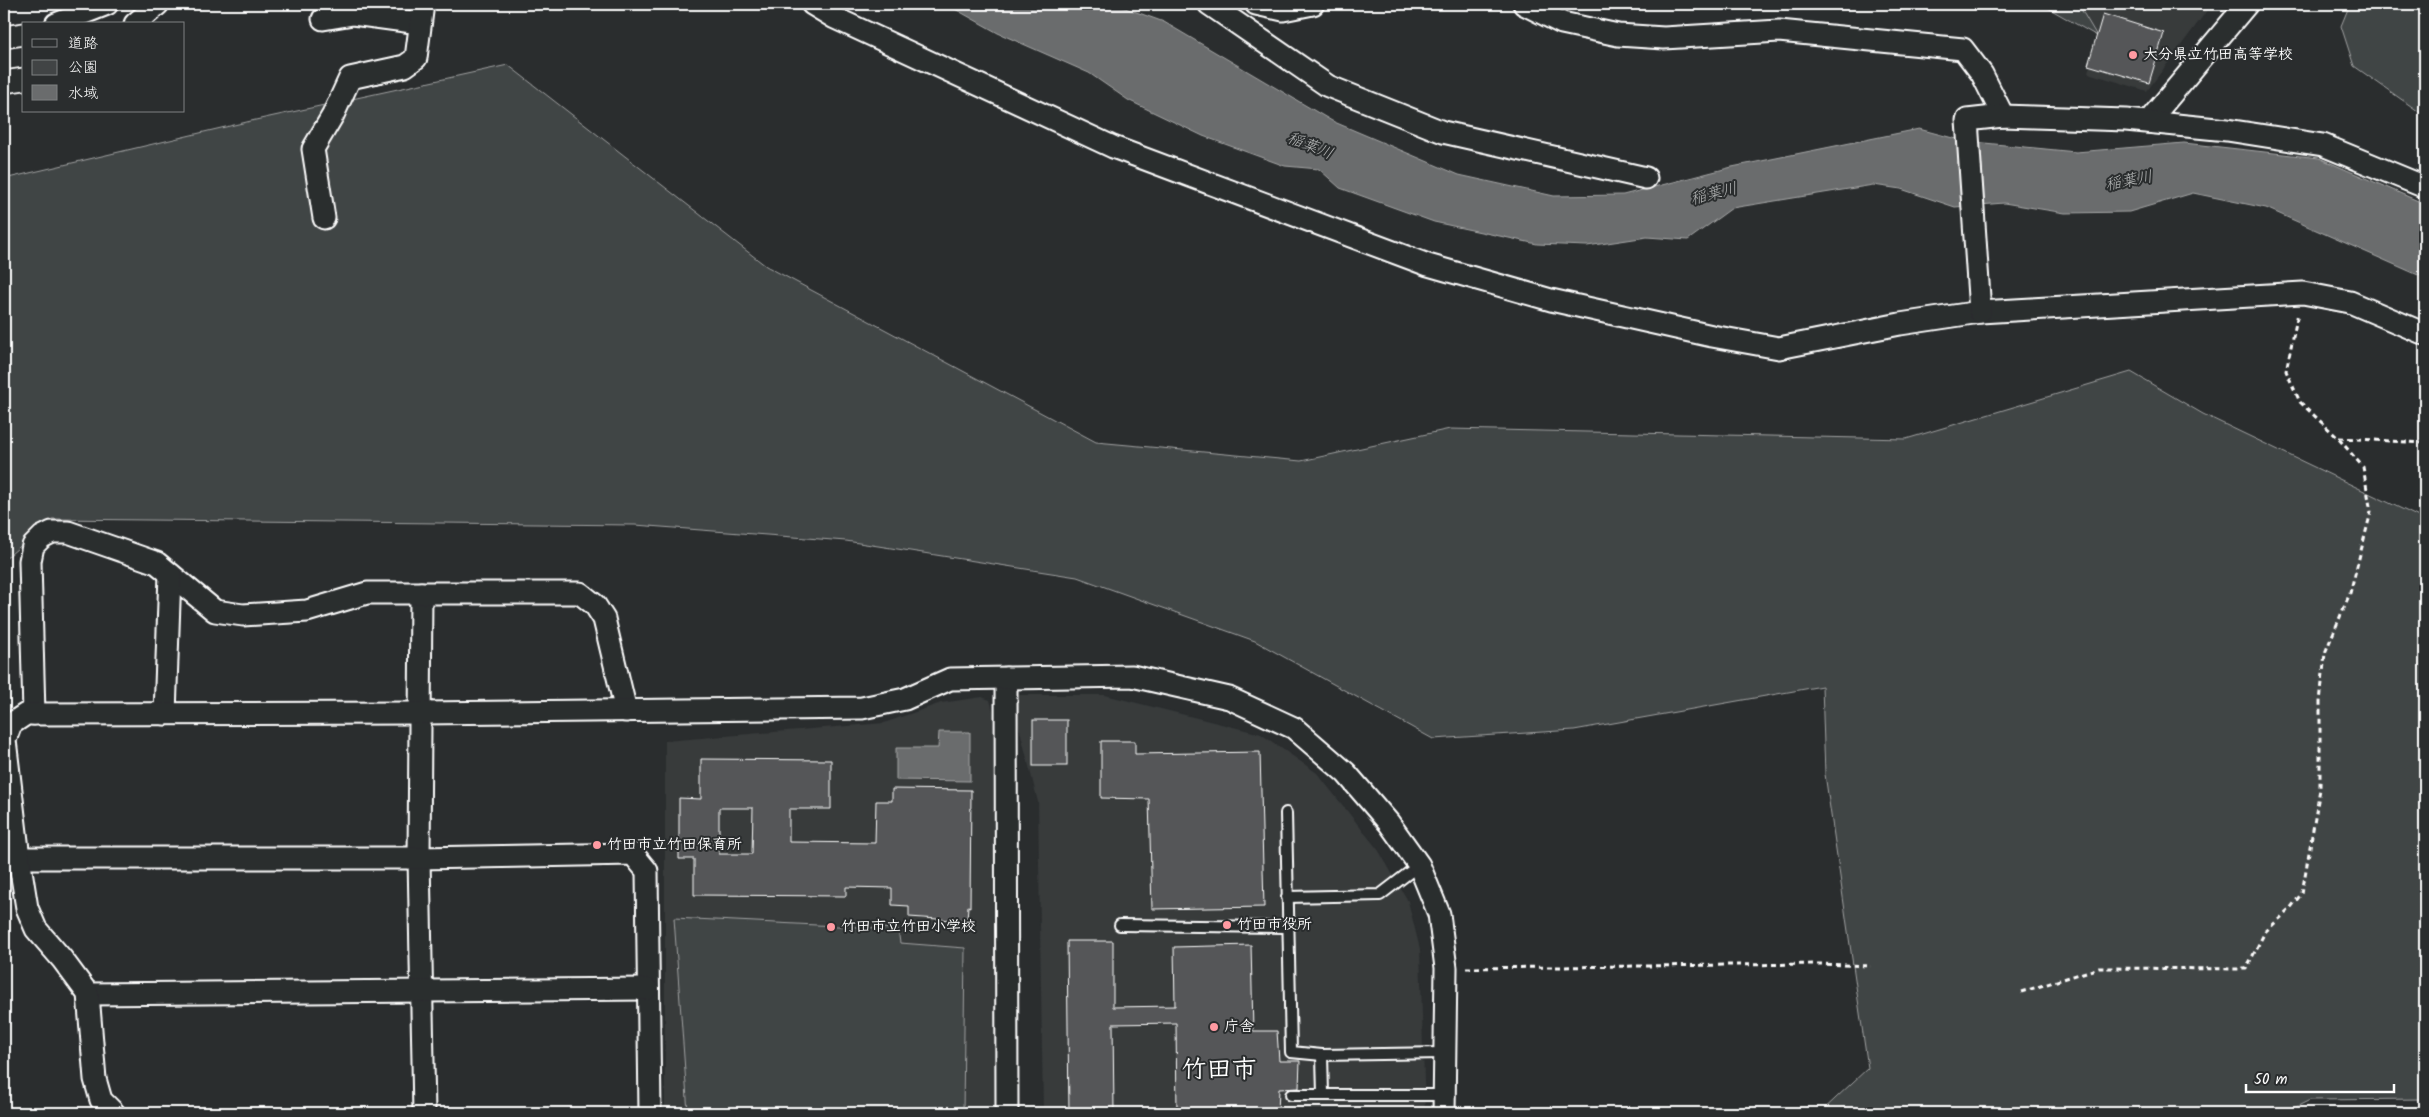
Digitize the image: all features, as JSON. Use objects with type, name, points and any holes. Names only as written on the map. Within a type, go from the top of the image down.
[{"type":"street","points":[[61,22],[106,4]]},
{"type":"street","points":[[137,22],[158,4]]},
{"type":"street","points":[[812,4],[835,18],[1114,147],[1428,265],[1551,300],[1634,320],[1779,348],[1979,306],[2303,293],[2350,302],[2425,334]]},
{"type":"street","points":[[1209,4],[1328,86],[1443,132],[1646,178]]},
{"type":"street","points":[[1256,4],[1283,10],[1313,4]]},
{"type":"street","points":[[1521,4],[1562,23],[1618,35],[1664,38],[1779,31],[1963,49],[1982,74],[2003,116]]},
{"type":"street","points":[[2148,122],[2246,4]]},
{"type":"street","points":[[323,19],[353,14],[422,14],[416,58],[405,66],[350,78],[333,115],[313,149],[324,218]]},
{"type":"street","points":[[4,37],[22,34]]},
{"type":"street","points":[[4,82],[22,78]]},
{"type":"street","points":[[1979,306],[1966,127],[1968,120],[2003,116],[2148,122],[2227,130],[2323,144],[2425,187]]},
{"type":"street","points":[[34,714],[30,561],[34,546],[42,537],[52,532],[68,532],[157,563],[215,611],[243,616],[307,611],[366,593],[580,593],[595,605],[604,619],[626,711]]},
{"type":"street","points":[[165,714],[170,574]]},
{"type":"street","points":[[421,593],[422,713],[419,858],[424,1113]]},
{"type":"street","points":[[114,1113],[101,1100],[95,1079],[88,994],[62,959],[36,929],[27,908],[13,848],[5,740],[11,724],[26,714],[422,713],[862,708],[905,699],[950,679],[1132,676],[1229,698],[1294,728],[1346,773],[1389,823],[1418,865],[1439,914],[1446,968],[1443,1053],[1444,1104]]},
{"type":"street","points":[[1006,678],[1007,1113]]},
{"type":"street","points":[[13,848],[419,858],[633,854],[647,871],[650,1113]]},
{"type":"street","points":[[88,994],[647,989]]},
{"type":"lane","points":[[1286,813],[1291,1052],[1322,1055],[1443,1053]]},
{"type":"lane","points":[[1288,897],[1380,895],[1418,865]]},
{"type":"lane","points":[[1120,925],[1288,928]]},
{"type":"lane","points":[[1322,1055],[1322,1094]]},
{"type":"lane","points":[[1291,1095],[1322,1094],[1444,1104]]},
{"type":"path","points":[[2021,992],[2100,968],[2246,969],[2265,932],[2289,910],[2302,893],[2320,790],[2320,702],[2325,653],[2350,593],[2371,512],[2362,467],[2338,438],[2300,402],[2286,371],[2303,293]]},
{"type":"path","points":[[2338,438],[2425,443]]},
{"type":"path","points":[[1446,968],[1819,964],[1871,966]]},
{"type":"shaded area","name":"大分県立竹田高等学校","points":[[2078,4],[2212,4],[2147,91],[2088,73],[2097,36]]},
{"type":"shaded area","name":"竹田市役所","points":[[1011,695],[1105,695],[1261,734],[1317,773],[1379,851],[1408,901],[1420,949],[1425,1113],[1043,1113],[1038,802]]},
{"type":"shaded area","name":"竹田市立竹田小学校","points":[[982,697],[990,700],[995,718],[999,1113],[665,1113],[665,741],[884,723],[941,703]]},
{"type":"green space","points":[[2041,4],[2078,4],[2097,36]]},
{"type":"green space","points":[[2350,4],[2425,4],[2425,116],[2354,66],[2341,26]]},
{"type":"green space","points":[[508,65],[766,266],[1096,442],[1301,461],[1450,429],[1906,439],[2131,372],[2203,414],[2425,520],[2425,1099],[2310,1100],[2284,1113],[1820,1113],[1868,1068],[1825,774],[1822,686],[1574,730],[1433,739],[1255,641],[1077,577],[846,541],[635,525],[52,519],[4,560],[4,179],[251,121]]},
{"type":"green space","points":[[674,918],[898,929],[900,943],[965,948],[963,1113],[688,1113]]},
{"type":"water","name":"稲葉川","points":[[946,4],[1114,4],[1164,22],[1332,121],[1459,175],[1554,196],[1623,195],[1732,167],[1919,129],[1964,141],[2076,152],[2184,143],[2319,158],[2425,204],[2425,278],[2266,208],[2193,193],[2129,212],[2065,213],[2004,203],[1955,207],[1901,189],[1873,185],[1732,208],[1688,240],[1647,237],[1587,246],[1537,244],[1434,222],[1340,188],[1319,169],[1285,166],[1203,136],[1128,100],[1089,73],[998,33]]},
{"type":"water","points":[[939,732],[970,732],[970,781],[896,780],[896,748],[938,748]]},
{"type":"building","points":[[2103,14],[2164,33],[2149,83],[2088,65]]},
{"type":"building","points":[[1033,720],[1067,720],[1067,766],[1033,766]]},
{"type":"building","points":[[1101,741],[1135,741],[1135,754],[1260,752],[1264,907],[1152,909],[1149,799],[1101,798]]},
{"type":"building","points":[[701,759],[831,760],[831,809],[789,809],[789,842],[875,843],[876,801],[892,801],[892,789],[971,790],[970,907],[968,906],[967,921],[909,917],[909,906],[892,905],[892,888],[846,887],[846,896],[694,895],[694,859],[679,859],[679,798],[701,799]],"holes":[[[719,808],[753,808],[752,854],[719,854]]]},
{"type":"building","name":"庁舎","points":[[1067,941],[1113,941],[1113,1007],[1175,1006],[1174,947],[1251,945],[1253,1031],[1277,1031],[1279,1061],[1300,1061],[1299,1088],[1279,1089],[1278,1113],[1177,1113],[1176,1023],[1113,1024],[1114,1113],[1069,1113]]},
{"type":"place","name":"大分県立竹田高等学校","points":[[2133,55]]},
{"type":"place","name":"竹田市立竹田保育所","points":[[597,845]]},
{"type":"place","name":"竹田市役所","points":[[1227,925]]},
{"type":"place","name":"竹田市立竹田小学校","points":[[831,927]]},
{"type":"place","name":"庁舎","points":[[1214,1027]]},
{"type":"district","name":"竹田市","points":[[1219,1070]]}]
